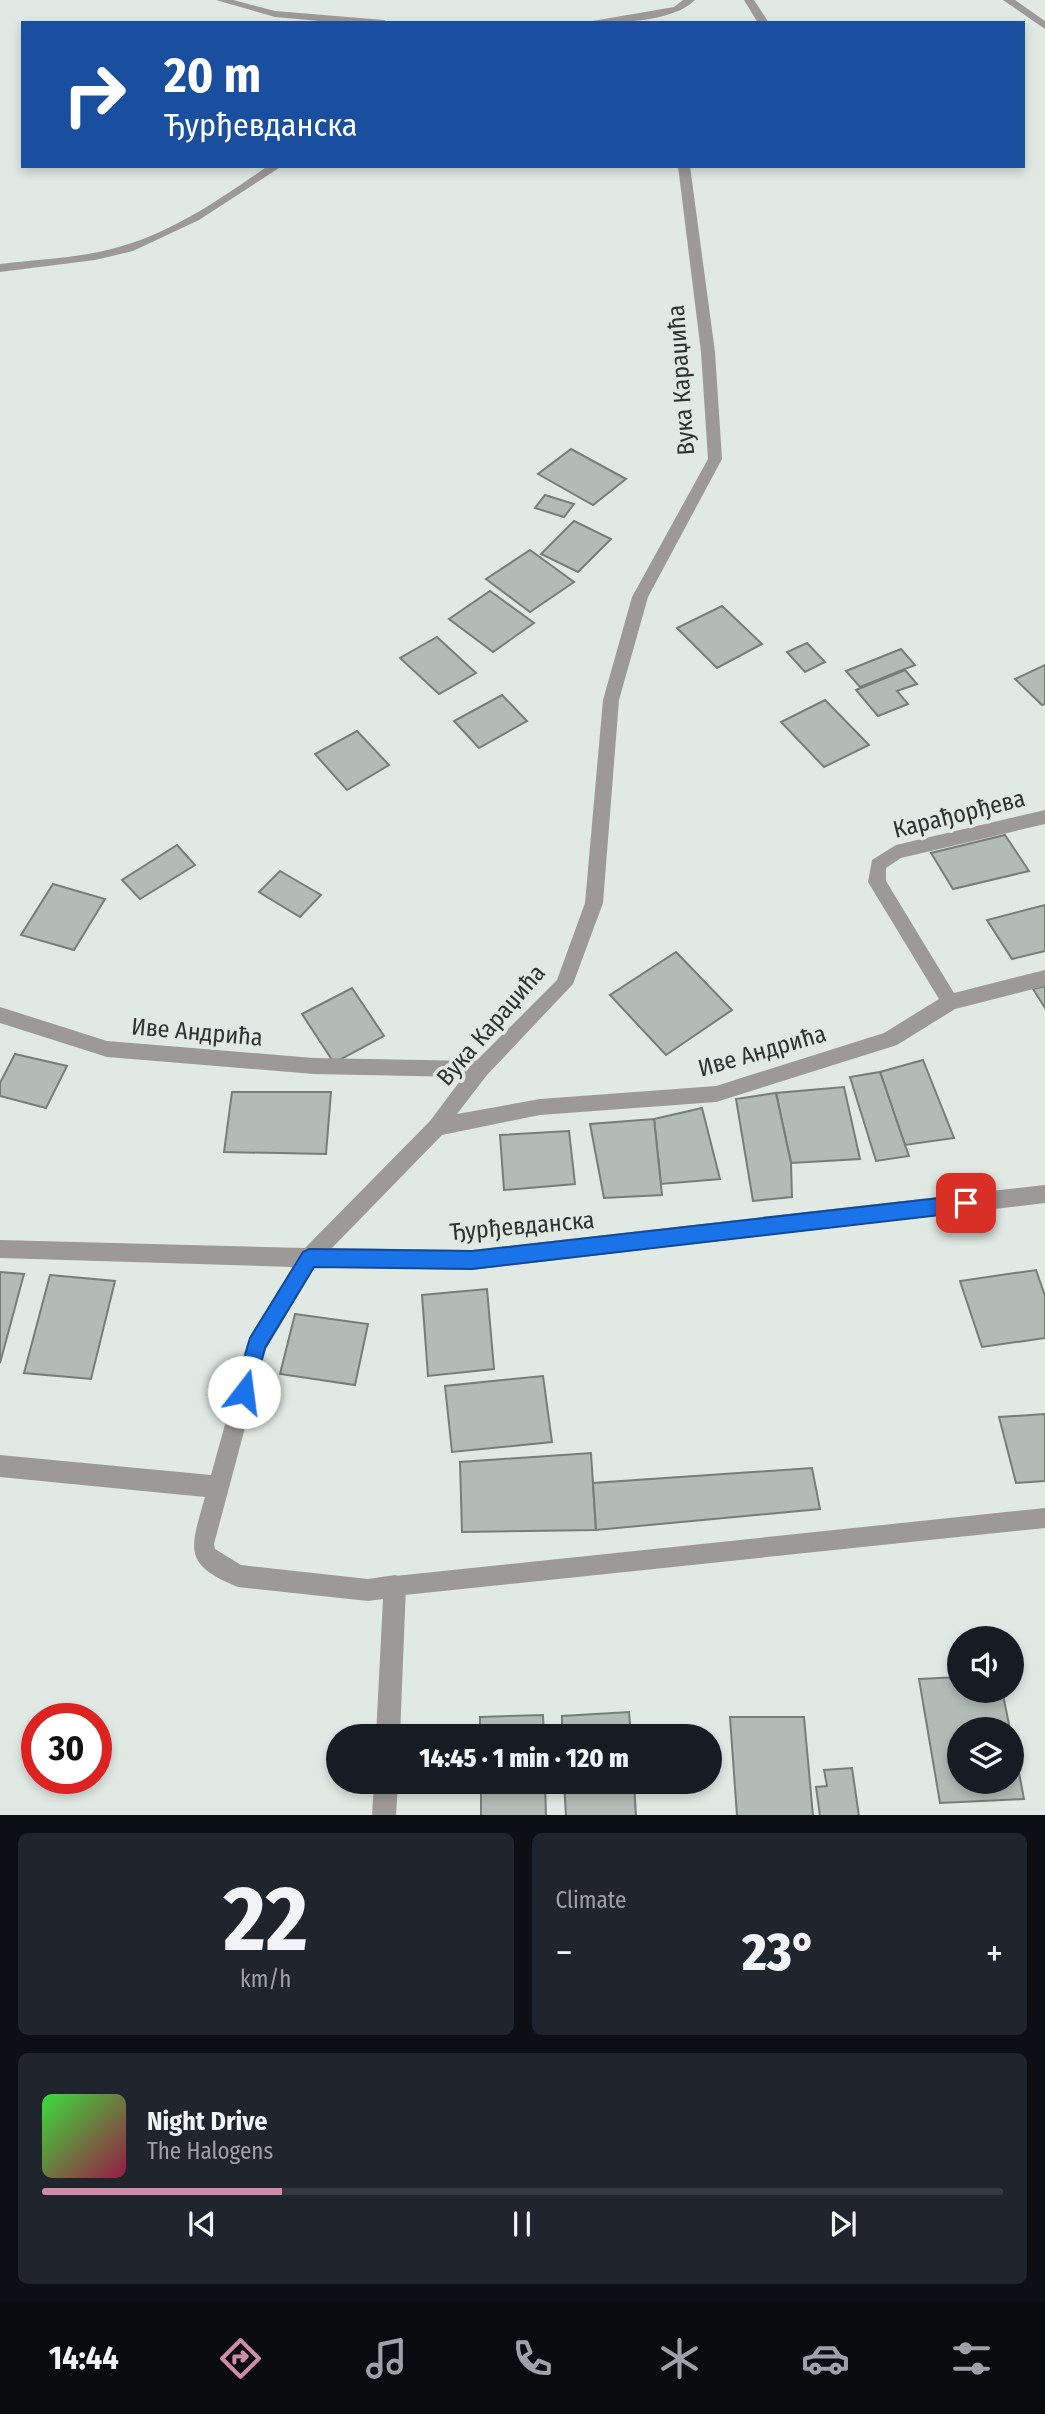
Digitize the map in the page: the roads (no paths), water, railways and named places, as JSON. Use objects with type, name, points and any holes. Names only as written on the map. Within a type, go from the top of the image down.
[{"type":"street","points":[[221,0],[275,14],[336,21]]},
{"type":"street","points":[[600,21],[677,10],[690,0]]},
{"type":"street","points":[[749,0],[764,21]]},
{"type":"street","points":[[1008,0],[1045,26]]},
{"type":"street","points":[[674,21],[677,10]]},
{"type":"street","points":[[0,268],[110,254],[169,231],[241,191],[273,168]]},
{"type":"street","name":"Вука Караџића","points":[[395,1586],[368,1590],[238,1576],[206,1556],[203,1544],[257,1345],[309,1258],[437,1127],[480,1069],[564,984],[594,903],[611,700],[640,597],[715,459],[708,352],[684,168]]},
{"type":"street","name":"Карађорђева","points":[[950,1002],[877,882],[878,864],[896,852],[1045,817]]},
{"type":"street","name":"Иве Андрића","points":[[437,1127],[540,1107],[716,1094],[890,1039],[950,1002],[1045,978]]},
{"type":"street","name":"Иве Андрића","points":[[0,1015],[107,1049],[314,1066],[480,1069]]},
{"type":"street","name":"Ђурђевданска","points":[[0,1249],[472,1260],[1045,1194]]},
{"type":"street","points":[[0,1466],[218,1488]]},
{"type":"street","points":[[389,1724],[395,1586]]},
{"type":"street","points":[[384,1815],[385,1794]]},
{"type":"lane","points":[[395,1586],[1045,1518]]}]
